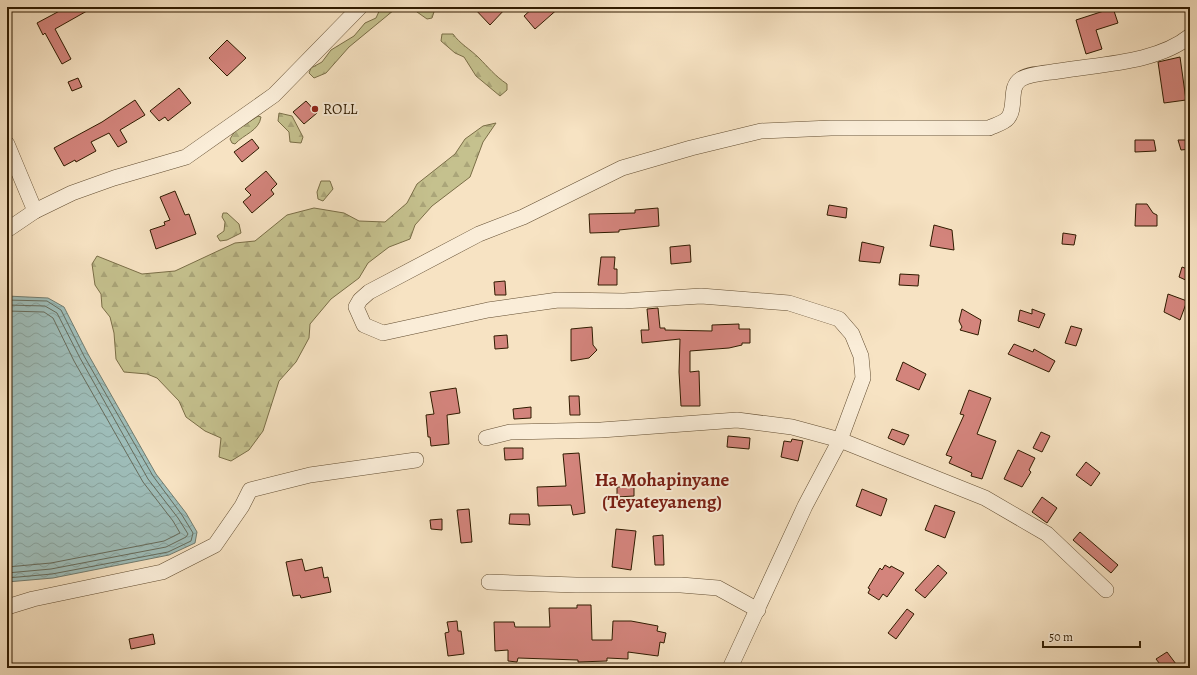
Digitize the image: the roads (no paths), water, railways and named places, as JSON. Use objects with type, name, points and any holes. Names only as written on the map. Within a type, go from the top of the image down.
[{"type":"street","points":[[7,230],[35,211],[72,192],[186,157],[274,95],[360,7]]},
{"type":"street","points":[[730,668],[805,506],[840,440],[863,378],[861,356],[852,334],[839,319],[789,303],[701,296],[624,301],[558,300],[488,310],[383,333],[364,325],[356,308],[360,300],[369,292],[472,237],[523,217],[622,168],[691,148],[761,131],[830,128],[989,128],[1006,120],[1012,111],[1014,87],[1020,80],[1040,74],[1135,59],[1164,52],[1190,36]]},
{"type":"street","points":[[7,144],[35,211]]},
{"type":"street","points":[[486,438],[510,432],[602,430],[737,420],[792,427],[840,440],[985,498],[1047,534],[1106,590]]},
{"type":"street","points":[[7,607],[33,599],[162,572],[215,545],[242,506],[250,490],[310,475],[416,460]]},
{"type":"street","points":[[489,582],[681,585],[718,588],[758,610]]},
{"type":"water","points":[[7,296],[48,298],[64,307],[88,354],[156,474],[186,513],[197,532],[195,543],[169,555],[53,578],[7,582]]},
{"type":"place","name":"ROLL","points":[[315,109]]},
{"type":"district","name":"Ha Mohapinyane (Teyateyaneng)","points":[[662,491]]}]
